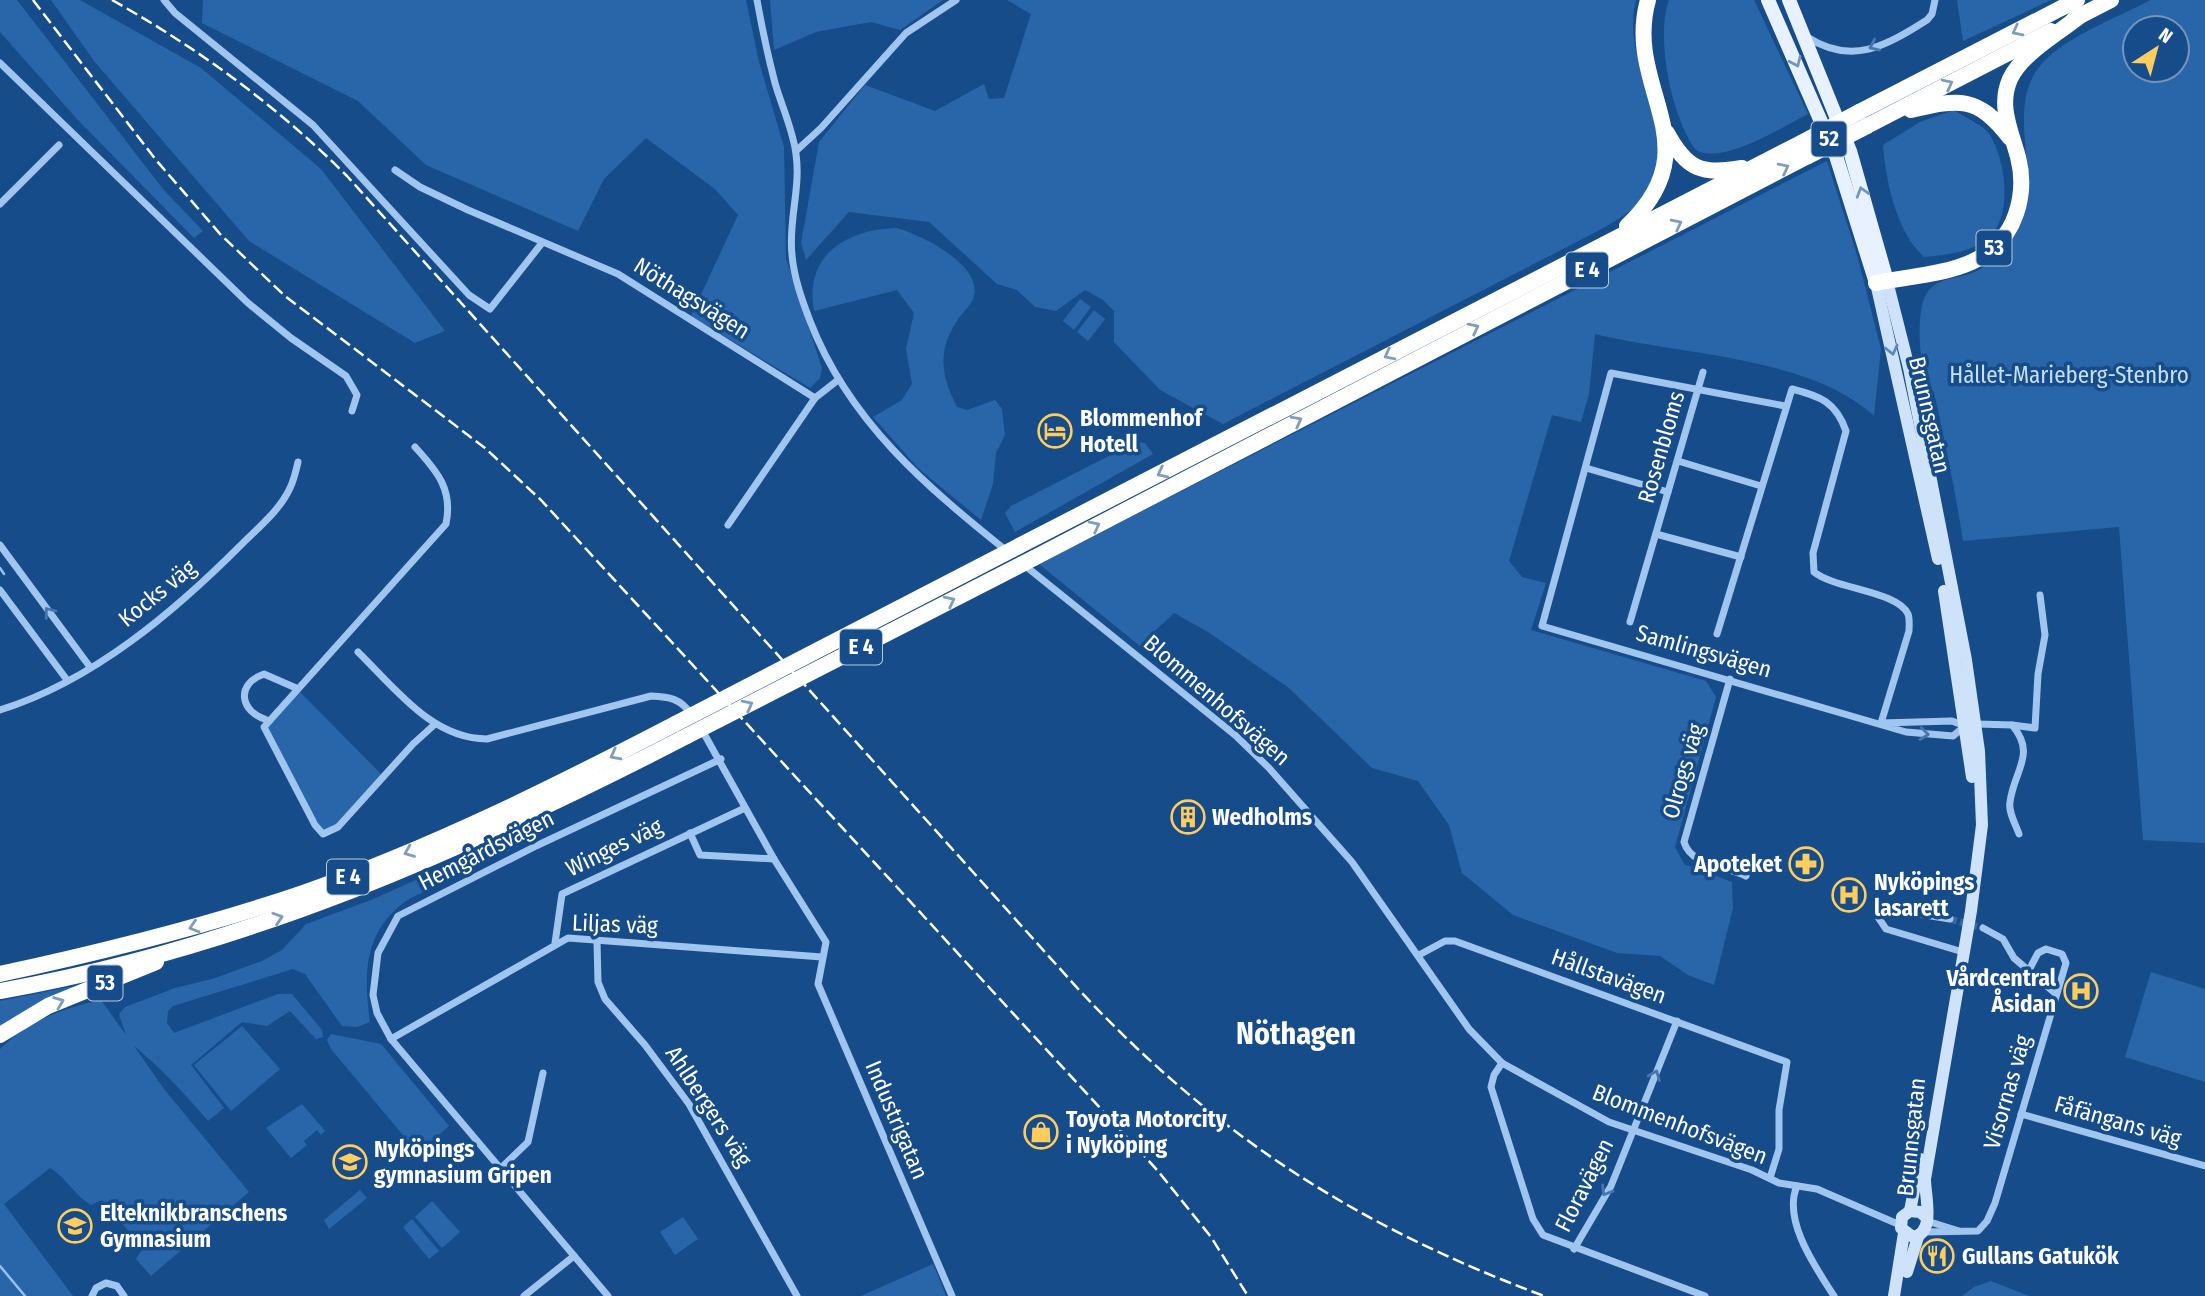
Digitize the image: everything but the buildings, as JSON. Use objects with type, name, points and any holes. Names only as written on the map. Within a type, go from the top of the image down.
[{"type":"highway","points":[[1613,240],[1643,212],[1657,192],[1665,168],[1665,129],[1645,50],[1645,13],[1648,0]]},
{"type":"highway","name":"E 4","points":[[0,991],[213,938],[363,888],[473,842],[1034,558],[1804,149],[2079,8],[2111,0]]},
{"type":"highway","points":[[2013,142],[2004,101],[2011,77],[2079,8]]},
{"type":"highway","name":"E 4","points":[[1863,119],[1888,115],[2079,8]]},
{"type":"highway","name":"53","points":[[1882,282],[1958,268],[1980,259],[1995,247],[2009,230],[2021,198],[2021,172],[2013,142],[1990,115],[1963,101],[1888,115]]},
{"type":"highway","points":[[1665,129],[1681,157],[1698,169],[1715,171],[1758,165]]},
{"type":"highway","name":"E 4","points":[[0,974],[168,934],[278,902],[355,874],[502,810],[675,724],[1758,165],[1804,149]]},
{"type":"highway","name":"53","points":[[0,1035],[48,1006],[213,938]]},
{"type":"main road","name":"Brunnsgatan","points":[[1768,0],[1836,156],[1882,282],[1909,368],[1971,725],[1982,825],[1963,952],[1902,1296]]},
{"type":"main road","name":"Brunnsgatan","points":[[1789,0],[1850,151],[1882,282]]},
{"type":"main road","name":"Brunnsgatan","points":[[1895,1296],[1925,1179],[1943,1060]]},
{"type":"street","points":[[164,0],[175,13],[313,125],[469,295],[490,309],[541,243]]},
{"type":"street","name":"Blommenhofsvägen","points":[[757,0],[775,84],[796,150],[798,172],[792,257],[806,310],[838,380],[856,407],[909,470],[1208,713],[1269,768],[1352,862],[1469,1029],[1502,1063],[1589,1113],[1632,1130],[1770,1178],[1817,1189],[1915,1224]]},
{"type":"street","points":[[796,150],[816,133],[898,42],[956,0]]},
{"type":"street","points":[[1805,36],[1828,49],[1848,54],[1867,50],[1917,26],[1932,14],[1935,0]]},
{"type":"street","points":[[0,63],[248,303],[291,338],[346,376],[357,395],[352,411]]},
{"type":"street","points":[[0,204],[59,145]]},
{"type":"street","name":"Nöthagsvägen","points":[[396,170],[420,187],[541,243],[581,256],[618,274],[815,398]]},
{"type":"street","name":"Rosenbloms","points":[[1630,622],[1703,372]]},
{"type":"street","points":[[1668,492],[1586,468],[1611,373],[1785,406]]},
{"type":"street","points":[[728,525],[815,398],[838,380]]},
{"type":"street","points":[[1717,634],[1792,388],[1824,397],[1840,413],[1846,431],[1813,553],[1814,572],[1824,580],[1888,599],[1901,606],[1909,615],[1909,631],[1881,723]]},
{"type":"street","points":[[415,447],[446,486],[449,508],[446,524],[438,537],[267,720],[265,734],[323,834],[338,827],[413,744],[434,725]]},
{"type":"street","points":[[1678,461],[1761,486]]},
{"type":"street","name":"Kocks väg","points":[[0,710],[90,667],[158,620],[217,569],[275,511],[290,489],[298,462]]},
{"type":"street","name":"Samlingsvägen","points":[[1586,468],[1542,626],[1906,732],[1953,736],[1971,725]]},
{"type":"street","name":"Rosenbloms","points":[[1656,534],[1741,557]]},
{"type":"street","points":[[0,545],[90,667]]},
{"type":"street","points":[[0,590],[67,680]]},
{"type":"street","points":[[1971,725],[2035,727],[2038,674],[2045,635],[2040,595]]},
{"type":"street","points":[[358,652],[434,725],[451,734],[487,739],[651,696],[671,697],[689,710],[721,759],[744,808],[825,942],[822,957]]},
{"type":"street","points":[[267,720],[256,717],[247,709],[243,698],[247,687],[264,674],[296,688]]},
{"type":"street","name":"Olrogs väg","points":[[1730,679],[1684,842],[1687,852],[1695,859],[1746,876]]},
{"type":"street","name":"Samlingsvägen","points":[[1881,723],[1952,721],[1971,725]]},
{"type":"street","points":[[2012,725],[2021,736],[2025,748],[2009,805],[2019,834]]},
{"type":"street","name":"Hemgårdsvägen","points":[[608,1296],[391,1039],[377,1013],[373,995],[378,953],[398,916],[536,846],[721,759]]},
{"type":"street","name":"Winges väg","points":[[555,943],[562,894],[744,808]]},
{"type":"street","name":"Winges väg","points":[[690,832],[699,855],[774,859]]},
{"type":"street","points":[[1881,908],[1950,919]]},
{"type":"street","points":[[1878,917],[1886,929],[1963,952]]},
{"type":"street","points":[[1983,928],[2003,939],[2014,958],[2055,993]]},
{"type":"street","name":"Liljas väg","points":[[391,1039],[547,951],[555,943],[568,938],[822,957]]},
{"type":"street","name":"Ahlbergers väg","points":[[597,940],[598,982],[604,999],[645,1045],[689,1104],[797,1296]]},
{"type":"street","name":"Hållstavägen","points":[[1419,955],[1445,941],[1455,941],[1787,1062],[1779,1110],[1779,1149],[1770,1178]]},
{"type":"street","name":"Visornas väg","points":[[1915,1224],[1966,1233],[1978,1231],[1987,1221],[2066,963],[2063,954],[2046,948],[2038,953],[2029,970]]},
{"type":"street","name":"Industrigatan","points":[[822,957],[818,984],[952,1296]]},
{"type":"street","name":"Floravägen","points":[[1574,1249],[1611,1186],[1677,1021]]},
{"type":"street","points":[[1502,1063],[1494,1074],[1491,1087],[1533,1219],[1543,1235],[1574,1249],[1705,1296]]},
{"type":"street","points":[[501,1168],[528,1142],[543,1073]]},
{"type":"street","name":"Fåfängans väg","points":[[2021,1114],[2205,1166]]},
{"type":"street","points":[[1797,1186],[1791,1207],[1818,1272],[1834,1296]]},
{"type":"street","name":"Blommenhofsvägen","points":[[1873,1211],[1915,1224]]},
{"type":"street","points":[[524,1296],[574,1256]]},
{"type":"street","points":[[92,1296],[96,1289],[106,1283],[117,1286],[124,1296]]},
{"type":"green space","points":[[0,0],[17,0],[163,189],[203,231],[194,238],[78,120],[0,32]]},
{"type":"green space","points":[[51,0],[80,0],[201,68],[321,169],[445,331],[415,343],[249,241],[94,61]]},
{"type":"green space","points":[[203,0],[746,0],[759,62],[784,147],[786,259],[822,368],[820,378],[810,388],[691,316],[738,215],[715,189],[646,138],[604,179],[578,231],[426,165],[358,101],[202,23]]},
{"type":"green space","points":[[770,0],[943,0],[900,30],[871,22],[816,32],[774,50]]},
{"type":"green space","points":[[1007,0],[1636,0],[1633,23],[1635,46],[1659,141],[1660,162],[1655,181],[1638,204],[1598,231],[1223,424],[1160,390],[1114,342],[1114,311],[1103,300],[1085,290],[1056,311],[1035,307],[1017,290],[997,284],[929,222],[849,212],[806,260],[801,243],[819,142],[865,85],[935,111],[984,84],[989,99],[1004,98],[1031,14]]},
{"type":"green space","points":[[1669,0],[1754,0],[1808,114],[1736,149],[1707,154],[1696,150],[1680,119],[1668,77],[1664,35]]},
{"type":"green space","points":[[1957,0],[2051,0],[1963,41]]},
{"type":"green space","name":"Hållet-Marieberg-Stenbro","points":[[2151,0],[2205,0],[2205,843],[2143,840],[2119,527],[1963,541],[1935,396],[1923,366],[1920,343],[1921,309],[1927,293],[1939,282],[1979,270],[1989,263],[2013,237],[2024,215],[2028,192],[2024,118],[2026,95],[2035,73],[2053,53],[2087,31],[2121,15],[2121,84],[2191,84],[2191,14],[2122,14]]},
{"type":"green space","points":[[1954,110],[1987,131],[1996,146],[2003,174],[2004,204],[1995,231],[1986,240],[1964,251],[1924,257],[1906,234],[1894,205],[1883,145],[1920,122]]},
{"type":"green space","points":[[1827,161],[1857,255],[1881,349],[1874,416],[1847,396],[1780,369],[1595,334],[1589,394],[1581,422],[1552,415],[1509,561],[1522,577],[1546,583],[1531,630],[1706,681],[1716,697],[1675,847],[1684,864],[1732,882],[1733,908],[1714,985],[1688,975],[1660,956],[1617,953],[1513,915],[1462,873],[1449,825],[1418,781],[1372,768],[1289,688],[1208,632],[1174,613],[1146,639],[1162,654],[1157,660],[1039,564]]},
{"type":"green space","points":[[896,228],[920,237],[948,253],[970,275],[974,287],[972,302],[959,318],[946,343],[944,364],[947,385],[957,407],[967,410],[995,400],[1002,409],[1005,435],[996,453],[993,484],[981,520],[919,469],[873,417],[902,400],[912,384],[906,349],[914,313],[897,290],[814,311],[813,291],[816,275],[822,261],[832,249],[861,234]]},
{"type":"green space","points":[[1080,299],[1091,307],[1074,330],[1063,321]]},
{"type":"green space","points":[[1094,310],[1105,319],[1088,341],[1077,332]]},
{"type":"green space","points":[[1136,442],[1145,443],[1153,454],[1015,532],[1005,513],[1011,506]]},
{"type":"green space","points":[[298,690],[383,776],[337,825],[322,831],[267,734],[267,724]]},
{"type":"green space","points":[[526,831],[531,840],[409,899],[383,924],[375,938],[367,969],[370,1022],[357,1027],[342,1026],[305,974],[293,969],[173,1006],[168,1011],[167,1023],[174,1033],[278,994],[292,994],[322,1030],[323,1037],[316,1039],[290,1011],[267,1026],[242,1022],[191,1065],[224,1108],[208,1121],[154,1063],[134,1046],[164,1089],[249,1192],[151,1276],[136,1259],[143,1248],[102,1200],[91,1205],[50,1168],[4,1204],[73,1296],[0,1296],[0,1049],[11,1039],[47,1017],[101,1000],[126,1035],[119,1014],[125,1007],[262,961],[282,950],[306,924],[371,900]]},
{"type":"green space","points":[[2151,972],[2205,989],[2205,1082],[2125,1057]]},
{"type":"green space","points":[[89,983],[0,1028],[0,1001]]},
{"type":"green space","points":[[242,1026],[280,1069],[231,1111],[194,1065]]},
{"type":"green space","points":[[331,1034],[381,1044],[449,1126],[418,1153],[331,1049],[327,1040]]},
{"type":"green space","points":[[302,1104],[325,1131],[321,1135],[317,1130],[304,1141],[307,1145],[291,1158],[266,1128]]},
{"type":"green space","points":[[360,1190],[367,1198],[329,1229],[324,1220]]},
{"type":"green space","points":[[432,1201],[460,1232],[442,1248],[415,1217]]},
{"type":"green space","points":[[683,1217],[698,1239],[675,1255],[660,1232]]},
{"type":"green space","points":[[412,1219],[439,1251],[429,1259],[403,1227]]},
{"type":"green space","points":[[933,1264],[946,1296],[861,1296]]},
{"type":"green space","points":[[1991,1281],[2029,1296],[1962,1296],[1974,1287]]},
{"type":"waterway","points":[[0,568],[4,574]]},
{"type":"waterway","points":[[0,1266],[25,1296]]},
{"type":"tunnel","points":[[1950,919],[1983,928]]},
{"type":"railway","points":[[33,0],[156,160],[221,235],[285,296],[485,448],[541,500],[1158,1171],[1211,1237],[1248,1296]]},
{"type":"railway","points":[[112,0],[206,58],[293,125],[347,176],[1080,991],[1131,1043],[1237,1133],[1293,1172],[1412,1239],[1476,1269],[1544,1296]]},
{"type":"place","name":"Blommenhof Hotell","points":[[1055,431]]},
{"type":"place","name":"Wedholms","points":[[1188,817]]},
{"type":"place","name":"Apoteket","points":[[1806,864]]},
{"type":"place","name":"Nyköpings lasarett","points":[[1849,895]]},
{"type":"place","name":"Vårdcentral Åsidan","points":[[2081,991]]},
{"type":"place","name":"Toyota Motorcity i Nyköping","points":[[1041,1132]]},
{"type":"place","name":"Nyköpings gymnasium Gripen","points":[[350,1162]]},
{"type":"place","name":"Elteknikbranschens Gymnasium","points":[[75,1226]]},
{"type":"place","name":"Gullans Gatukök","points":[[1937,1256]]},
{"type":"district","name":"Nöthagen","points":[[1296,1034]]}]
